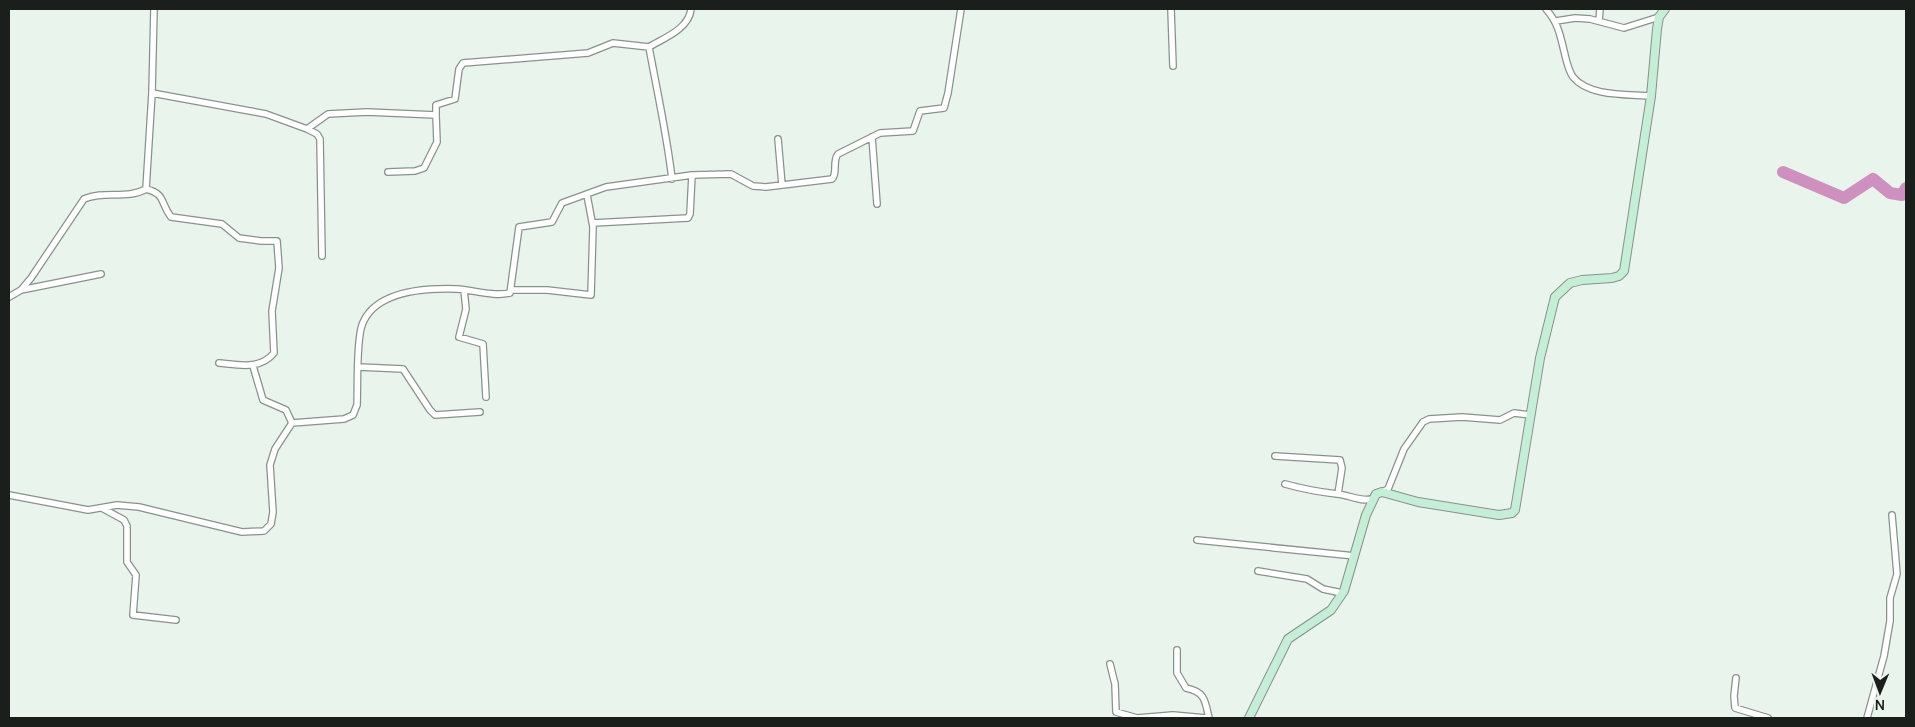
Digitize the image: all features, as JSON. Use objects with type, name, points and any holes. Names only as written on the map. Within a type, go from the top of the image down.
[{"type":"street","points":[[146,189],[152,93],[154,9]]},
{"type":"street","points":[[388,172],[415,171],[424,168],[437,142],[436,105],[455,99],[459,68],[463,63],[588,53],[613,43],[649,47],[684,25],[691,9]]},
{"type":"street","points":[[512,290],[519,227],[552,222],[562,204],[618,185],[692,175],[731,174],[753,186],[782,185],[832,179],[835,176],[836,156],[880,133],[913,131],[920,110],[941,109],[945,105],[961,9]]},
{"type":"street","points":[[1171,9],[1173,66]]},
{"type":"street","points":[[1546,9],[1556,21],[1568,66],[1573,76],[1580,83],[1601,91],[1651,96]]},
{"type":"street","points":[[1599,21],[1600,9]]},
{"type":"street","points":[[1382,492],[1418,502],[1490,514],[1512,513],[1516,505],[1530,414],[1548,319],[1555,297],[1570,284],[1582,280],[1612,278],[1619,276],[1624,271],[1651,96],[1659,17],[1665,9]]},
{"type":"street","points":[[1556,21],[1575,18],[1599,21],[1624,28],[1659,17]]},
{"type":"street","points":[[649,47],[654,84],[667,135],[672,179]]},
{"type":"street","points":[[152,93],[266,114],[317,134],[320,139],[322,256]]},
{"type":"street","points":[[307,129],[328,114],[367,112],[436,116]]},
{"type":"street","points":[[872,137],[877,204]]},
{"type":"street","points":[[778,139],[782,185]]},
{"type":"street","points":[[593,223],[688,218],[690,214],[692,175]]},
{"type":"street","points":[[21,290],[84,199],[103,194],[131,194],[146,189],[156,192],[162,197],[170,218],[222,224],[239,238],[277,241],[279,268],[272,311],[274,353],[267,360],[253,366],[219,363]]},
{"type":"street","points":[[292,423],[344,419],[353,415],[357,406],[363,324],[379,304],[413,291],[434,288],[506,294],[512,290],[546,290],[591,295],[593,223],[587,195]]},
{"type":"street","points":[[9,297],[21,290],[101,274]]},
{"type":"street","points":[[464,290],[466,309],[459,337],[483,344],[486,397]]},
{"type":"street","points":[[253,366],[263,400],[286,410],[292,423]]},
{"type":"street","points":[[359,367],[403,369],[435,415],[480,412]]},
{"type":"street","points":[[1249,718],[1288,639],[1331,610],[1342,593],[1372,499],[1376,494],[1388,490],[1404,449],[1423,422],[1429,418],[1462,417],[1500,420],[1514,413],[1530,414]]},
{"type":"street","points":[[9,495],[88,510],[117,505],[139,507],[242,532],[264,531],[271,524],[273,512],[270,466],[275,449],[292,423]]},
{"type":"street","points":[[1275,456],[1340,460],[1342,468],[1338,494]]},
{"type":"street","points":[[1285,484],[1365,501],[1372,499]]},
{"type":"street","points":[[102,508],[124,520],[128,526],[127,562],[136,575],[133,615],[176,620]]},
{"type":"street","points":[[1867,718],[1884,656],[1890,621],[1890,598],[1896,574],[1892,515]]},
{"type":"street","points":[[1197,540],[1355,556]]},
{"type":"street","points":[[1258,571],[1307,579],[1323,589],[1342,593]]},
{"type":"street","points":[[1110,664],[1115,684],[1116,712],[1137,718],[1172,715],[1208,718],[1202,695],[1198,690],[1186,688],[1178,677],[1177,650]]},
{"type":"street","points":[[1736,678],[1735,708],[1768,718]]},
{"type":"waterway","points":[[1783,172],[1844,198],[1873,179],[1890,193],[1902,195],[1906,188]]}]
